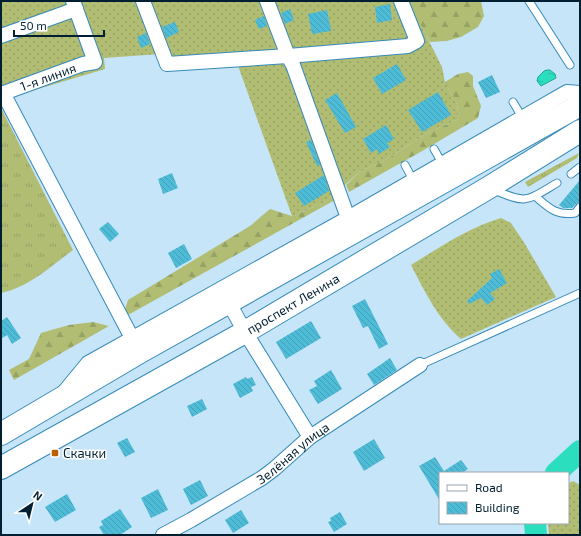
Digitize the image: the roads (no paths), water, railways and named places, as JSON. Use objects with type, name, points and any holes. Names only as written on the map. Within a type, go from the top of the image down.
[{"type":"highway","points":[[1,434],[55,401],[580,105]]},
{"type":"highway","name":"проспект Ленина","points":[[1,468],[245,332],[488,188],[580,131]]},
{"type":"street","points":[[143,1],[167,64],[408,46],[417,41],[401,1]]},
{"type":"street","points":[[267,1],[348,218]]},
{"type":"street","points":[[1,36],[75,5]]},
{"type":"street","name":"1-я линия","points":[[2,94],[83,64],[95,62],[75,5]]},
{"type":"street","points":[[55,401],[88,363],[348,218],[567,92],[580,92]]},
{"type":"street","points":[[2,94],[132,338]]},
{"type":"street","points":[[229,303],[245,332],[310,437]]},
{"type":"street","name":"Зелёная улица","points":[[163,535],[262,478],[310,437],[420,365]]},
{"type":"lane","points":[[529,1],[570,65]]},
{"type":"lane","points":[[514,102],[522,117]]},
{"type":"lane","points":[[434,149],[442,163]]},
{"type":"lane","points":[[405,165],[413,180]]},
{"type":"lane","points":[[571,174],[580,167]]},
{"type":"lane","points":[[488,188],[514,198],[524,200],[535,196],[557,183]]},
{"type":"lane","points":[[535,196],[549,208],[565,215],[575,213],[580,207]]},
{"type":"lane","points":[[420,365],[580,294]]},
{"type":"water","points":[[547,70],[550,70],[555,74],[556,78],[541,86],[537,81],[538,77]]},
{"type":"waterway","points":[[557,472],[580,451]]},
{"type":"waterway","points":[[535,524],[536,535]]},
{"type":"place","name":"Скачки","points":[[55,453]]}]
